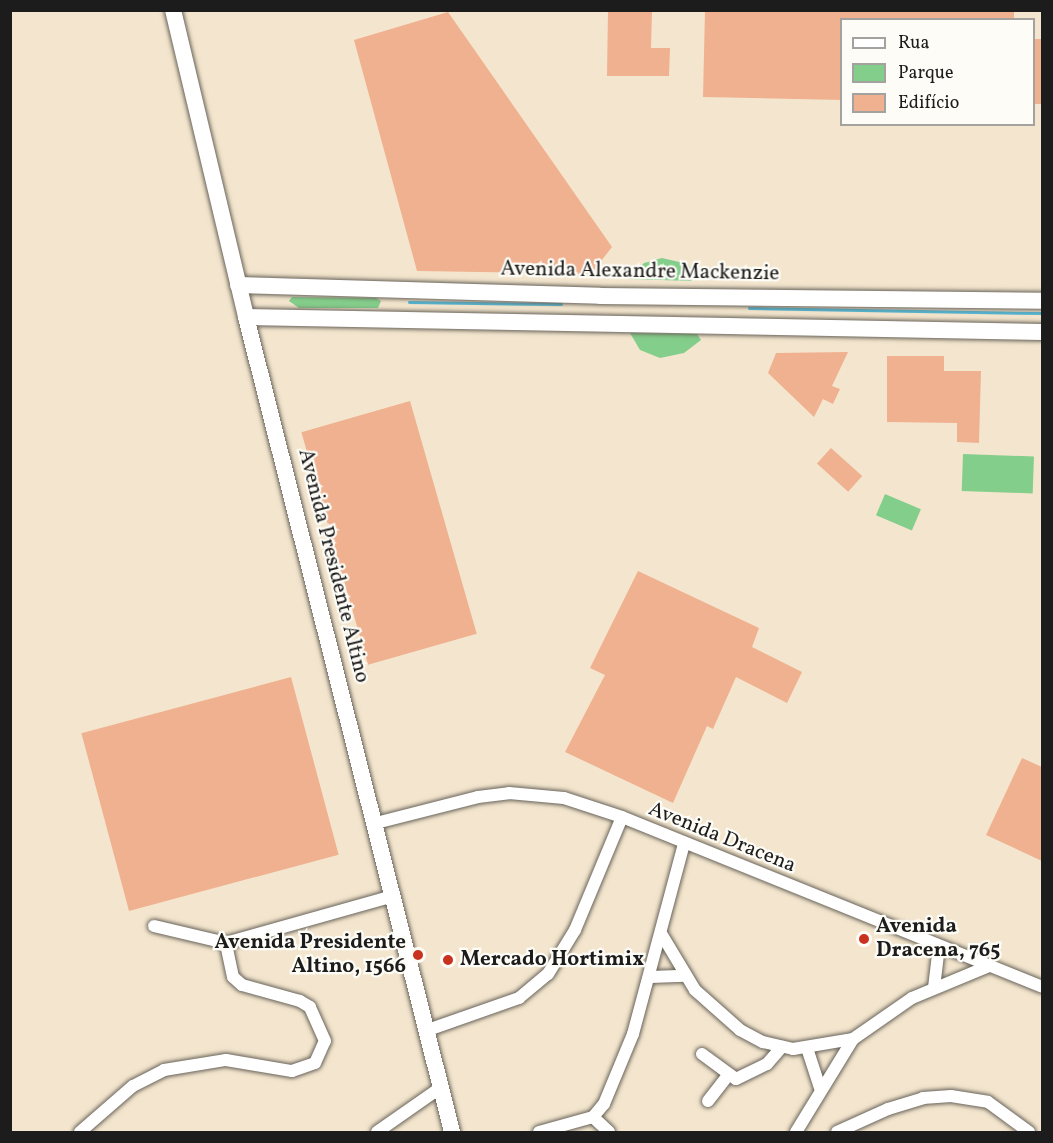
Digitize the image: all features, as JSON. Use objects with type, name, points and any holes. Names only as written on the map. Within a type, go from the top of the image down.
[{"type":"street","name":"Avenida Presidente Altino","points":[[173,10],[238,285],[376,823],[390,897],[452,1132]]},
{"type":"street","name":"Avenida Alexandre Mackenzie","points":[[238,285],[286,289],[1042,301]]},
{"type":"street","points":[[286,289],[287,318]]},
{"type":"street","points":[[398,291],[398,319]]},
{"type":"street","points":[[246,317],[1042,332]]},
{"type":"street","name":"Avenida Dracena","points":[[376,823],[509,793],[564,798],[622,817],[1042,987]]},
{"type":"street","points":[[425,1031],[519,998],[548,974],[575,930],[622,817]]},
{"type":"street","points":[[539,1132],[593,1117],[604,1104],[633,1034],[662,935],[684,844]]},
{"type":"street","points":[[154,926],[226,943],[390,897]]},
{"type":"street","points":[[662,935],[695,990],[740,1030],[782,1047],[807,1048],[853,1039]]},
{"type":"street","points":[[80,1132],[133,1086],[164,1070],[226,1060],[299,1070],[320,1058],[325,1046],[324,1031],[310,1007],[300,1001],[242,985],[233,977],[226,943]]},
{"type":"street","points":[[934,988],[939,946]]},
{"type":"street","points":[[796,1132],[820,1088],[853,1039],[896,1006],[989,966]]},
{"type":"street","points":[[650,977],[685,976]]},
{"type":"street","points":[[702,1054],[728,1075],[742,1078],[767,1064],[782,1047]]},
{"type":"street","points":[[807,1048],[820,1088]]},
{"type":"street","points":[[708,1101],[728,1075]]},
{"type":"street","points":[[377,1132],[440,1088]]},
{"type":"street","points":[[837,1132],[888,1109],[922,1098],[951,1096],[988,1102],[1029,1132]]},
{"type":"street","points":[[593,1117],[609,1132]]},
{"type":"green space","points":[[662,258],[688,264],[697,278],[690,281],[628,279],[644,263]]},
{"type":"green space","points":[[292,297],[376,298],[381,301],[378,308],[299,308],[289,301]]},
{"type":"green space","points":[[630,333],[697,334],[701,340],[684,353],[660,358],[640,350]]},
{"type":"green space","points":[[963,454],[1034,456],[1033,493],[962,491]]},
{"type":"green space","points":[[885,494],[921,509],[912,530],[876,515]]},
{"type":"building","points":[[608,10],[652,10],[651,48],[670,48],[669,76],[607,76]]},
{"type":"building","points":[[705,10],[1014,10],[1014,18],[840,18],[840,100],[703,97]]},
{"type":"building","points":[[448,12],[612,247],[591,274],[417,271],[354,40]]},
{"type":"building","points":[[1035,39],[1042,39],[1042,104],[1035,104]]},
{"type":"building","points":[[848,352],[832,386],[840,389],[833,404],[823,399],[814,417],[768,373],[776,353]]},
{"type":"building","points":[[887,356],[944,356],[944,371],[981,371],[979,443],[957,442],[957,423],[887,422]]},
{"type":"building","points":[[410,401],[477,634],[368,665],[301,432]]},
{"type":"building","points":[[831,448],[862,476],[848,492],[817,464]]},
{"type":"building","points":[[638,571],[759,628],[752,647],[802,672],[787,703],[736,677],[713,729],[707,726],[673,803],[565,752],[605,675],[590,668]]},
{"type":"building","points":[[291,677],[339,855],[129,911],[81,733]]},
{"type":"building","points":[[1022,758],[1042,767],[1042,861],[986,835]]},
{"type":"waterway","points":[[409,302],[561,304]]},
{"type":"waterway","points":[[749,308],[1042,313]]},
{"type":"place","name":"Avenida Dracena, 765","points":[[864,939]]},
{"type":"place","name":"Avenida Presidente Altino, 1566","points":[[418,955]]},
{"type":"place","name":"Mercado Hortimix","points":[[448,960]]}]
